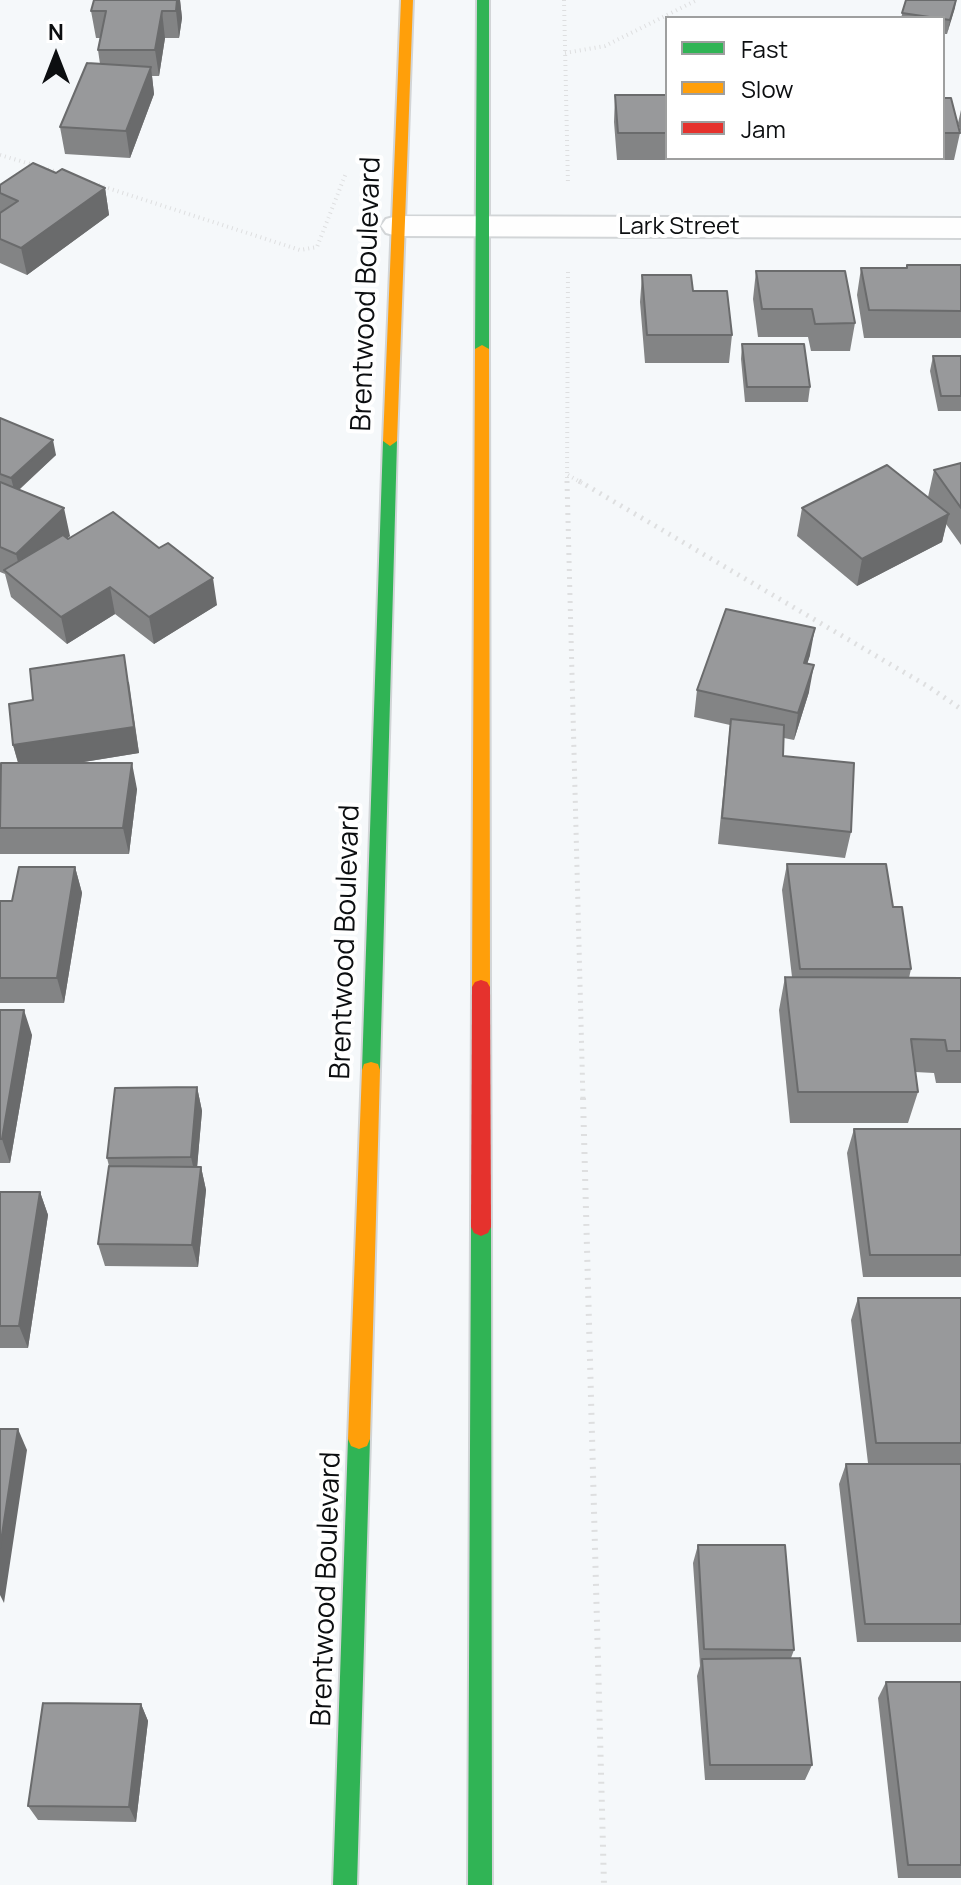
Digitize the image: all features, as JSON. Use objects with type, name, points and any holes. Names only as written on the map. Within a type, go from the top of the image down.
[{"type":"main road","name":"Brentwood Boulevard","points":[[345,1885],[397,226],[407,0]]},
{"type":"main road","points":[[480,1885],[483,0]]},
{"type":"street","name":"Lark Street","points":[[397,226],[961,228]]},
{"type":"path","points":[[564,0],[567,474],[604,1885]]},
{"type":"path","points":[[565,53],[605,46],[697,0]]},
{"type":"path","points":[[0,155],[165,204],[300,250],[317,247]]},
{"type":"path","points":[[567,474],[929,687],[961,709]]},
{"type":"building","points":[[94,0],[177,0],[176,11],[162,11],[155,50],[98,50],[106,11],[91,11]]},
{"type":"building","points":[[906,0],[956,0],[950,20],[945,19],[945,16],[902,13]]},
{"type":"building","points":[[87,63],[151,67],[126,131],[60,127]]},
{"type":"building","points":[[615,95],[665,95],[665,133],[618,133]]},
{"type":"building","points":[[945,98],[951,98],[960,133],[945,133]]},
{"type":"building","points":[[33,163],[56,173],[62,169],[105,188],[21,248],[0,239],[0,213],[18,201],[0,193],[0,185]]},
{"type":"building","points":[[907,265],[961,265],[961,311],[869,310],[861,268],[907,268]]},
{"type":"building","points":[[756,271],[845,271],[855,323],[815,324],[812,309],[762,309]]},
{"type":"building","points":[[642,275],[691,275],[693,291],[727,291],[732,335],[647,335]]},
{"type":"building","points":[[742,344],[804,344],[810,387],[747,387]]},
{"type":"building","points":[[933,356],[961,356],[961,396],[941,396]]},
{"type":"building","points":[[0,418],[53,440],[11,478],[0,474]]},
{"type":"building","points":[[961,463],[961,508],[934,470]]},
{"type":"building","points":[[887,465],[949,514],[862,559],[802,508]]},
{"type":"building","points":[[0,482],[64,508],[16,554],[0,547]]},
{"type":"building","points":[[113,512],[159,548],[168,543],[213,578],[149,617],[110,587],[61,617],[4,570],[63,535],[68,539]]},
{"type":"building","points":[[726,609],[815,628],[804,663],[814,665],[798,713],[697,690]]},
{"type":"building","points":[[124,655],[134,727],[13,745],[9,704],[33,700],[30,669]]},
{"type":"building","points":[[731,719],[784,725],[783,756],[854,763],[851,832],[722,818]]},
{"type":"building","points":[[1,763],[132,763],[123,828],[0,828]]},
{"type":"building","points":[[787,864],[886,864],[893,907],[902,907],[911,969],[800,969]]},
{"type":"building","points":[[19,867],[75,867],[57,978],[0,978],[0,901],[12,901]]},
{"type":"building","points":[[785,977],[961,978],[961,1051],[947,1051],[945,1040],[911,1039],[918,1092],[798,1092]]},
{"type":"building","points":[[0,1010],[24,1010],[2,1139],[0,1139]]},
{"type":"building","points":[[197,1087],[191,1157],[107,1158],[115,1088]]},
{"type":"building","points":[[854,1129],[961,1129],[961,1255],[870,1255]]},
{"type":"building","points":[[109,1166],[201,1167],[192,1245],[98,1244]]},
{"type":"building","points":[[0,1192],[40,1192],[19,1326],[0,1326]]},
{"type":"building","points":[[858,1298],[961,1298],[961,1443],[876,1443]]},
{"type":"building","points":[[0,1429],[18,1429],[0,1548]]},
{"type":"building","points":[[846,1464],[961,1464],[961,1624],[865,1624]]},
{"type":"building","points":[[698,1545],[785,1545],[794,1650],[704,1649]]},
{"type":"building","points":[[800,1658],[812,1765],[710,1765],[702,1659]]},
{"type":"building","points":[[886,1682],[961,1682],[961,1865],[908,1865]]},
{"type":"building","points":[[43,1703],[141,1704],[129,1807],[28,1806]]},
{"type":"traffic: fast","points":[[482,349],[483,0]]},
{"type":"traffic: fast","points":[[371,1070],[390,441]]},
{"type":"traffic: fast","points":[[480,1885],[481,1227]]},
{"type":"traffic: fast","points":[[345,1885],[359,1439]]},
{"type":"traffic: slow","points":[[390,441],[407,0]]},
{"type":"traffic: slow","points":[[481,987],[482,349]]},
{"type":"traffic: slow","points":[[359,1439],[371,1070]]},
{"type":"traffic: jam","points":[[481,987],[481,1227]]}]
